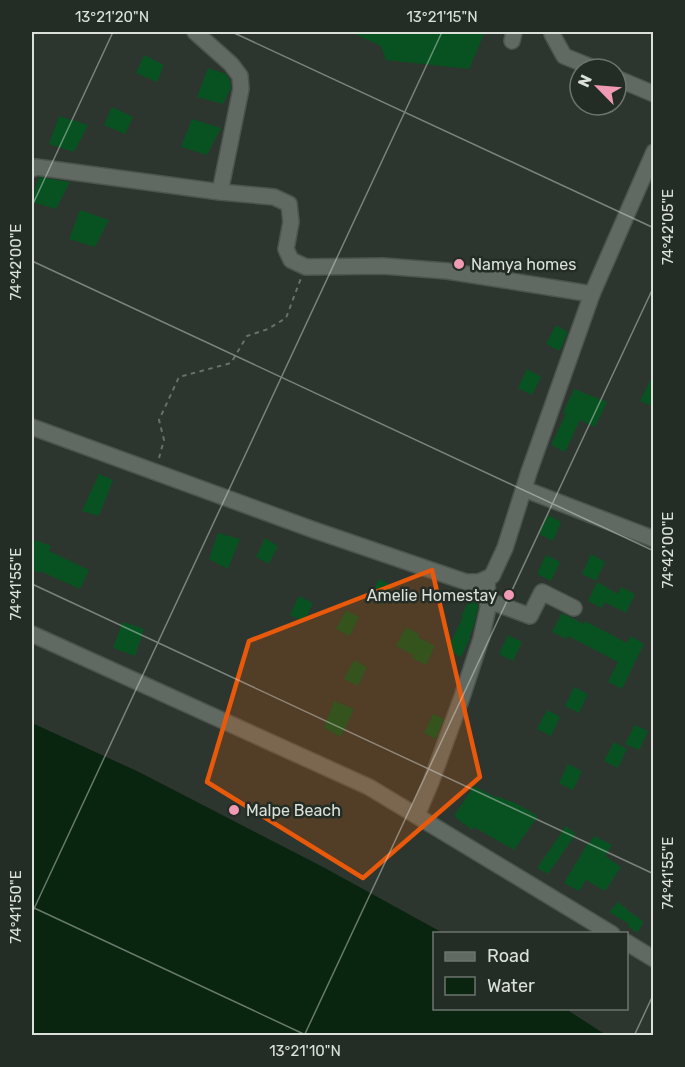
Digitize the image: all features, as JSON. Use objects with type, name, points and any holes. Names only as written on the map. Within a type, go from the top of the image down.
[{"type":"street","points":[[195,32],[231,64],[240,76],[241,89],[219,192]]},
{"type":"street","points":[[552,32],[564,56],[568,58]]},
{"type":"street","points":[[628,83],[654,94]]},
{"type":"street","points":[[32,427],[314,530],[466,582],[479,582],[487,579],[492,576],[505,548],[592,294],[654,152]]},
{"type":"street","points":[[32,169],[36,167],[274,198],[289,204],[291,222],[286,249],[291,260],[306,267],[383,266],[447,271],[592,294]]},
{"type":"street","points":[[524,489],[654,538]]},
{"type":"street","points":[[417,815],[462,697],[481,639],[488,608],[487,579]]},
{"type":"street","points":[[487,600],[530,616],[542,592],[574,608]]},
{"type":"street","points":[[32,634],[369,786],[610,932]]},
{"type":"street","points":[[628,943],[654,959]]},
{"type":"path","points":[[155,472],[164,440],[159,420],[179,377],[231,363],[247,336],[268,329],[286,318],[306,267]]},
{"type":"highlighted area","points":[[432,570],[480,777],[363,878],[207,782],[249,641]]},
{"type":"water","points":[[32,723],[139,772],[323,867],[441,932],[433,932],[433,1010],[568,1010],[606,1035],[32,1035]]},
{"type":"building","points":[[351,32],[485,32],[469,69],[386,60],[381,46]]},
{"type":"building","points":[[144,55],[164,65],[157,82],[136,73]]},
{"type":"building","points":[[208,68],[226,74],[230,80],[231,88],[223,104],[197,97]]},
{"type":"building","points":[[112,107],[133,117],[125,134],[104,125]]},
{"type":"building","points":[[59,116],[88,125],[74,152],[49,144]]},
{"type":"building","points":[[192,119],[221,128],[207,155],[181,147]]},
{"type":"building","points":[[39,177],[70,182],[56,209],[32,202]]},
{"type":"building","points":[[80,210],[109,220],[95,247],[69,239]]},
{"type":"building","points":[[556,325],[568,332],[560,351],[546,344]]},
{"type":"building","points":[[527,369],[541,377],[532,395],[518,388]]},
{"type":"building","points":[[654,373],[654,407],[640,401]]},
{"type":"building","points":[[574,389],[607,402],[595,427],[580,420],[565,452],[551,445],[566,414],[563,413]]},
{"type":"building","points":[[99,474],[113,480],[99,516],[82,511]]},
{"type":"building","points":[[548,515],[561,522],[553,541],[539,534]]},
{"type":"building","points":[[218,533],[240,539],[228,569],[209,559]]},
{"type":"building","points":[[265,538],[278,546],[269,564],[256,557]]},
{"type":"building","points":[[35,540],[51,546],[49,551],[89,570],[80,589],[40,571],[39,573],[32,570],[32,547]]},
{"type":"building","points":[[591,554],[605,562],[596,581],[582,574]]},
{"type":"building","points":[[546,555],[560,562],[551,581],[537,574]]},
{"type":"building","points":[[379,579],[393,586],[383,605],[370,598]]},
{"type":"building","points":[[597,582],[618,594],[621,587],[635,594],[626,613],[604,602],[602,608],[588,601]]},
{"type":"building","points":[[299,596],[313,603],[304,622],[290,615]]},
{"type":"building","points":[[471,597],[477,601],[478,607],[470,638],[461,657],[447,650]]},
{"type":"building","points":[[346,610],[359,617],[350,636],[336,629]]},
{"type":"building","points":[[562,613],[584,624],[585,621],[627,643],[631,636],[644,644],[622,689],[608,682],[618,662],[568,636],[566,639],[552,632]]},
{"type":"building","points":[[123,622],[144,629],[135,656],[113,648]]},
{"type":"building","points":[[406,627],[435,646],[426,665],[396,646]]},
{"type":"building","points":[[508,635],[522,642],[513,661],[499,654]]},
{"type":"building","points":[[354,660],[367,667],[358,686],[344,679]]},
{"type":"building","points":[[574,687],[588,694],[579,713],[565,706]]},
{"type":"building","points":[[334,701],[354,709],[341,737],[324,728]]},
{"type":"building","points":[[547,710],[560,717],[551,736],[537,729]]},
{"type":"building","points":[[433,714],[444,719],[436,739],[424,733]]},
{"type":"building","points":[[635,725],[648,731],[639,750],[625,744]]},
{"type":"building","points":[[614,742],[627,749],[618,768],[604,761]]},
{"type":"building","points":[[568,764],[582,771],[573,790],[559,783]]},
{"type":"building","points":[[474,786],[495,797],[515,803],[538,816],[514,850],[474,827],[472,830],[454,816]]},
{"type":"building","points":[[566,826],[576,834],[548,874],[537,868]]},
{"type":"building","points":[[594,836],[612,845],[605,856],[621,867],[605,891],[586,880],[579,891],[564,883]]},
{"type":"building","points":[[618,902],[644,922],[637,933],[628,926],[629,924],[609,912]]},
{"type":"place","name":"Namya homes","points":[[459,264]]},
{"type":"place","name":"Amelie Homestay","points":[[509,595]]},
{"type":"place","name":"Malpe Beach","points":[[234,810]]}]
